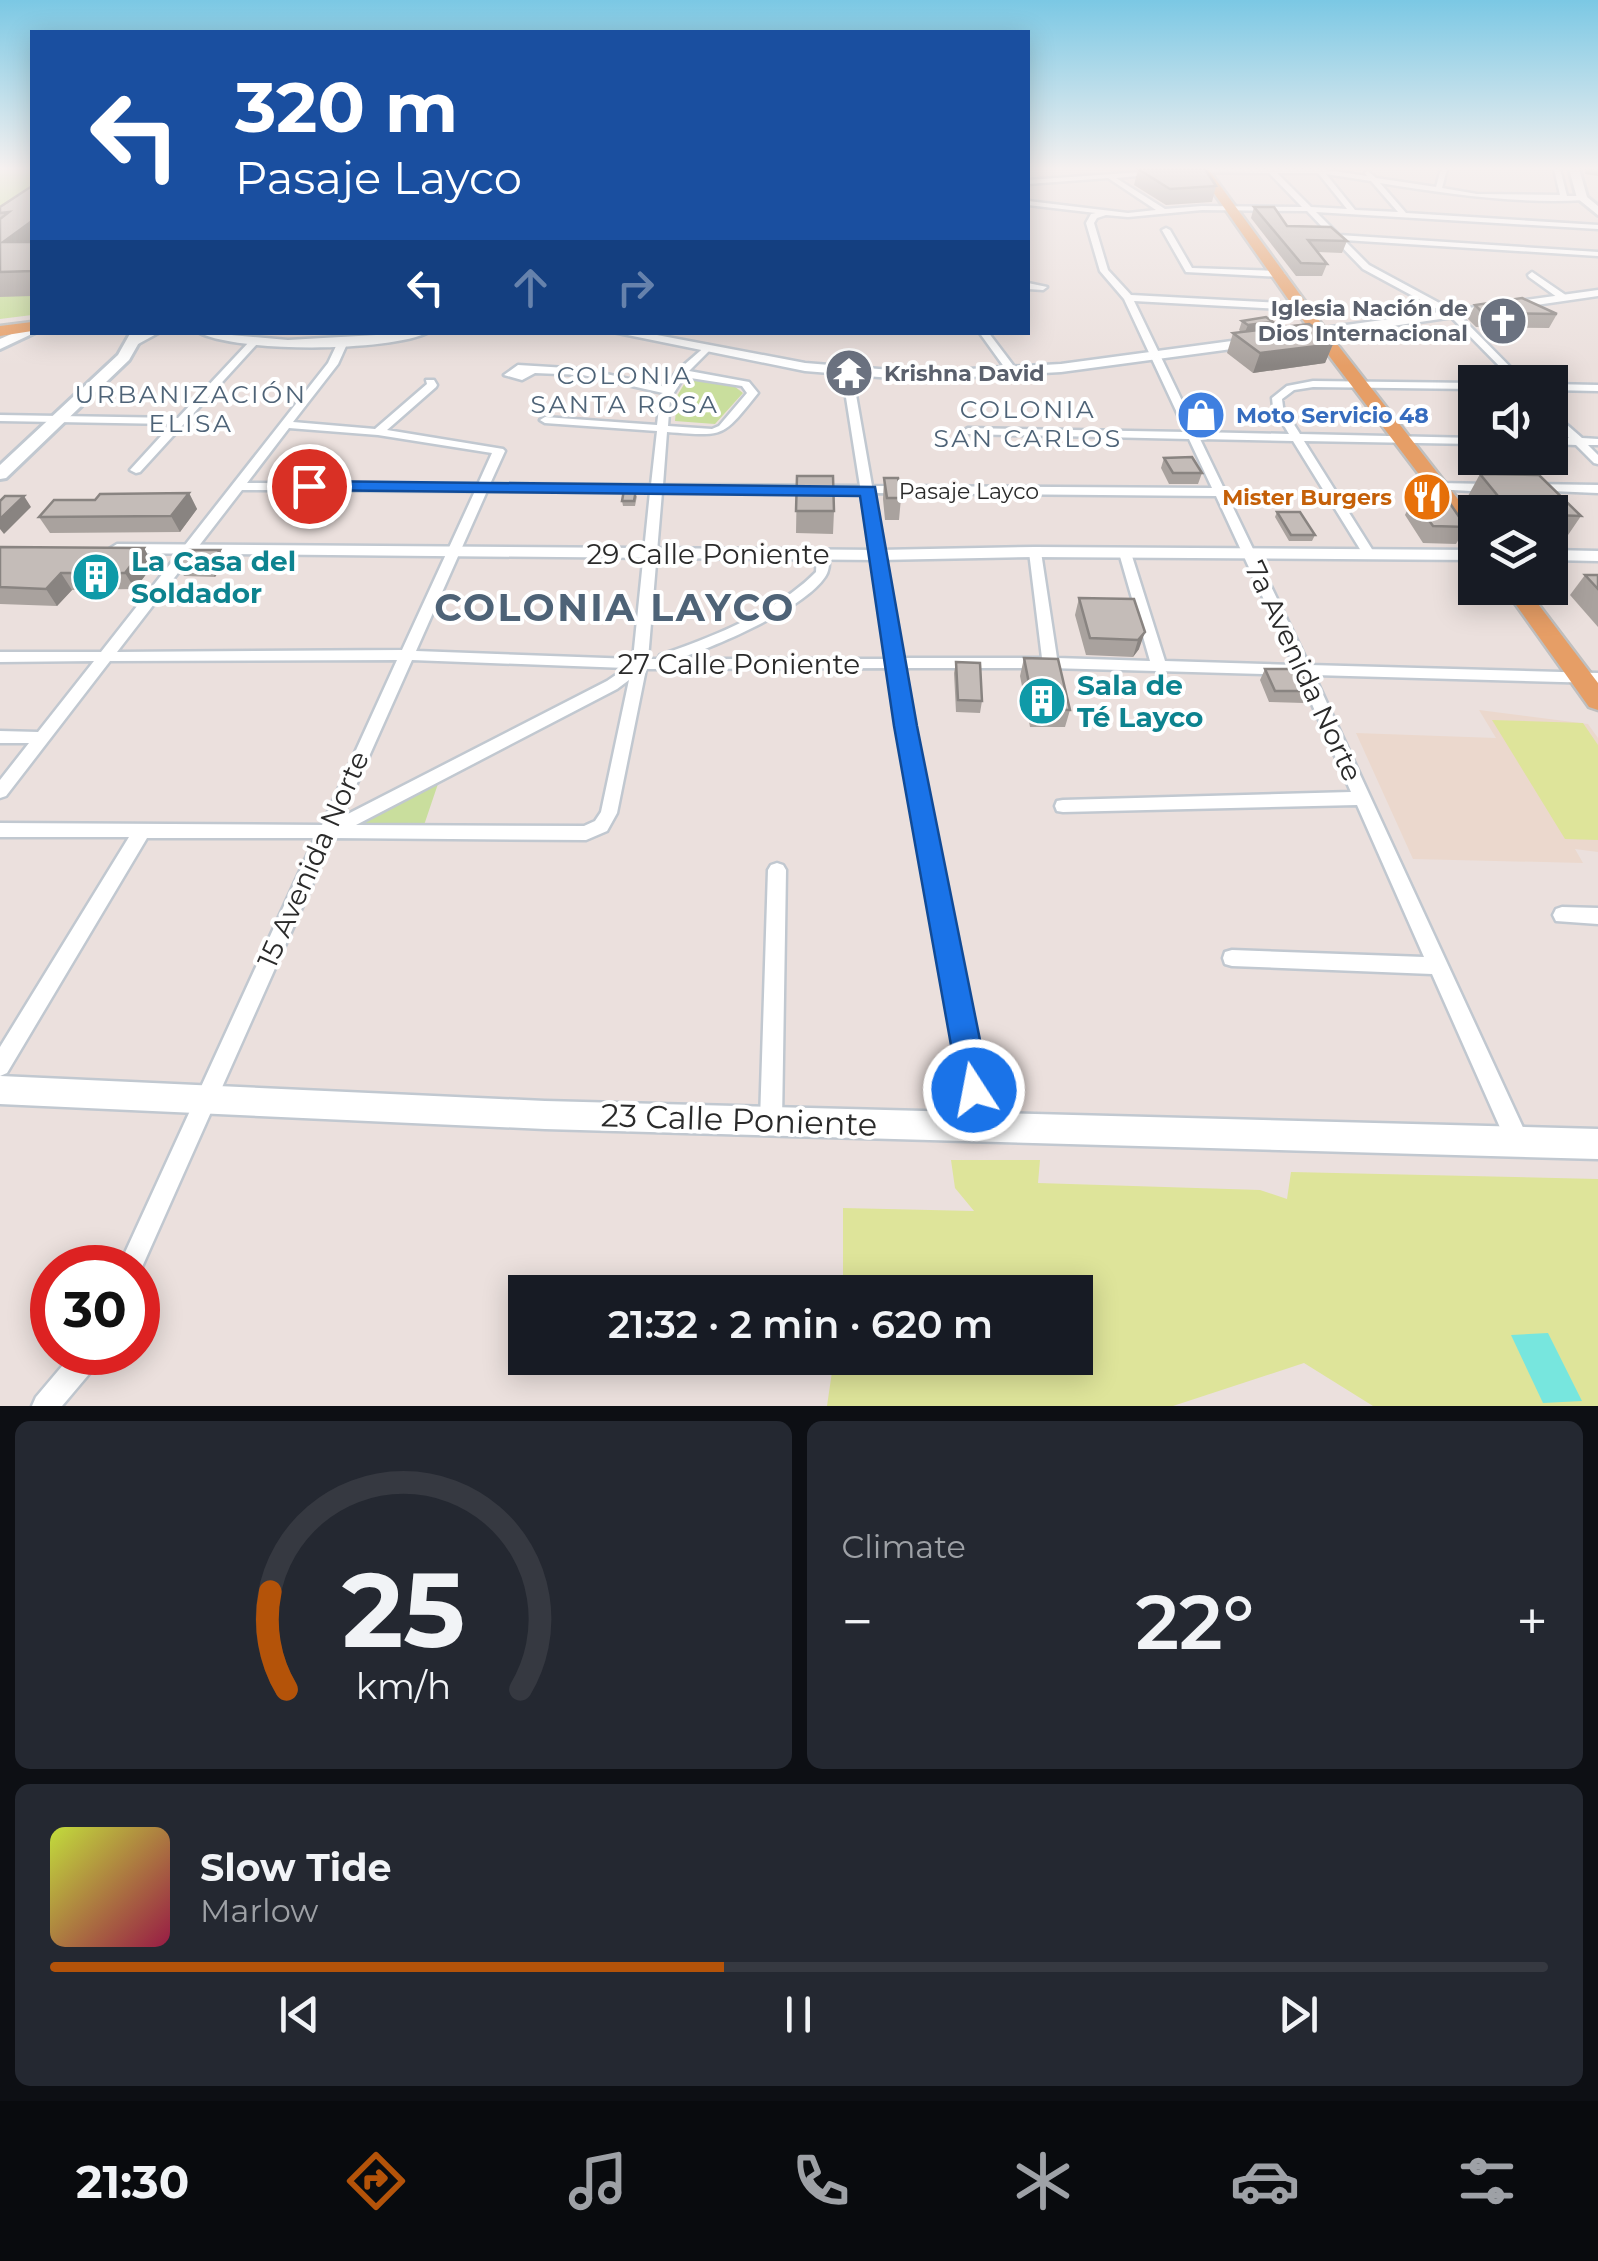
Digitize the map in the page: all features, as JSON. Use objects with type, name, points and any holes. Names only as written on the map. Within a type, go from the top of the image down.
[{"type":"main road","points":[[1251,235],[1320,333],[1458,513]]},
{"type":"main road","points":[[0,322],[30,318]]},
{"type":"main road","points":[[0,339],[30,329]]},
{"type":"main road","points":[[0,473],[124,357],[136,337]]},
{"type":"main road","points":[[1529,605],[1589,678],[1598,700]]},
{"type":"street","name":"7a Avenida Norte","points":[[1093,235],[1104,271],[1128,298],[1250,554],[1518,1142]]},
{"type":"street","points":[[1169,235],[1189,270],[1280,274]]},
{"type":"street","points":[[1331,235],[1366,267],[1453,314],[1503,365]]},
{"type":"street","points":[[1541,235],[1544,238]]},
{"type":"street","points":[[1333,237],[1598,254]]},
{"type":"street","points":[[1532,275],[1564,298]]},
{"type":"street","points":[[1030,286],[1042,287]]},
{"type":"street","points":[[1288,337],[1598,293]]},
{"type":"street","points":[[1128,298],[1302,307]]},
{"type":"street","points":[[216,335],[252,344],[292,347],[402,335]]},
{"type":"street","points":[[636,335],[847,372],[967,376],[1268,340]]},
{"type":"street","points":[[985,335],[1014,372]]},
{"type":"street","points":[[136,470],[252,344]]},
{"type":"street","points":[[0,792],[334,364],[342,344]]},
{"type":"street","points":[[0,830],[586,833],[601,826],[609,812],[640,664],[660,428],[668,391],[708,348]]},
{"type":"street","points":[[530,370],[583,372],[668,391]]},
{"type":"street","points":[[847,372],[895,664],[982,1127]]},
{"type":"street","points":[[545,420],[717,432],[753,394],[748,385],[682,373]]},
{"type":"street","points":[[286,425],[378,432],[432,385],[430,382]]},
{"type":"street","points":[[1369,554],[1276,403],[1280,394],[1300,385],[1458,386]]},
{"type":"street","points":[[1568,388],[1598,388]]},
{"type":"street","points":[[0,418],[182,421]]},
{"type":"street","points":[[1568,431],[1598,461]]},
{"type":"street","name":"15 Avenida Norte","points":[[140,1245],[498,451],[378,432]]},
{"type":"street","points":[[968,432],[1458,440]]},
{"type":"street","points":[[1568,441],[1598,442]]},
{"type":"street","name":"Pasaje Layco","points":[[239,486],[1218,492]]},
{"type":"street","points":[[1438,487],[1598,489]]},
{"type":"street","name":"29 Calle Poniente","points":[[95,548],[879,555],[1458,555]]},
{"type":"street","points":[[1035,552],[1050,664]]},
{"type":"street","points":[[1124,552],[1159,666]]},
{"type":"street","points":[[324,834],[612,685],[640,664],[691,651],[805,590],[820,577],[823,554]]},
{"type":"street","points":[[1568,556],[1598,556]]},
{"type":"street","name":"27 Calle Poniente","points":[[0,657],[406,655],[640,664],[1050,664],[1589,678]]},
{"type":"street","points":[[0,738],[43,738]]},
{"type":"street","points":[[1063,806],[1362,798]]},
{"type":"street","points":[[0,1066],[142,831]]},
{"type":"street","points":[[771,1121],[776,870]]},
{"type":"street","points":[[1562,916],[1598,916]]},
{"type":"street","points":[[1232,958],[1439,966]]},
{"type":"street","name":"23 Calle Poniente","points":[[0,1090],[204,1102],[1598,1144]]},
{"type":"street","points":[[45,1406],[71,1375]]},
{"type":"shaded area","points":[[1479,710],[1588,724],[1598,738],[1598,852],[1575,849],[1583,863],[1413,859],[1356,733],[1496,738]]},
{"type":"green space","points":[[0,235],[30,235],[30,315],[0,319]]},
{"type":"green space","points":[[686,381],[734,386],[743,393],[715,424],[675,421],[677,396]]},
{"type":"green space","points":[[1492,720],[1583,723],[1598,745],[1598,840],[1565,839]]},
{"type":"green space","points":[[442,772],[421,834],[324,833]]},
{"type":"green space","points":[[951,1160],[1040,1160],[1038,1183],[1260,1190],[1287,1199],[1291,1172],[1598,1179],[1598,1406],[1373,1406],[1304,1363],[1173,1406],[827,1406],[832,1375],[1093,1375],[1093,1275],[843,1275],[843,1208],[974,1211],[955,1188]]},
{"type":"water","points":[[1548,1333],[1582,1401],[1543,1403],[1511,1335]]},
{"type":"building","points":[[0,235],[13,235],[3,242],[30,242],[30,271],[0,272]]},
{"type":"building","points":[[1277,235],[1340,235],[1347,241],[1308,240],[1327,264],[1301,263]]},
{"type":"building","points":[[1522,298],[1557,314],[1483,313],[1475,305]]},
{"type":"building","points":[[1266,317],[1273,322],[1248,325],[1242,321]]},
{"type":"building","points":[[1309,324],[1333,344],[1260,353],[1233,333]]},
{"type":"building","points":[[1192,457],[1202,473],[1173,473],[1164,458]]},
{"type":"building","points":[[1481,475],[1539,475],[1559,495],[1497,495]]},
{"type":"building","points":[[797,476],[833,476],[834,511],[796,511]]},
{"type":"building","points":[[884,478],[898,478],[901,498],[887,498]]},
{"type":"building","points":[[624,490],[636,490],[634,501],[622,501]]},
{"type":"building","points":[[189,493],[171,516],[39,517],[54,500],[95,500],[100,494]]},
{"type":"building","points":[[5,496],[24,496],[0,519],[0,501]]},
{"type":"building","points":[[1413,498],[1447,499],[1458,515],[1458,527],[1433,526]]},
{"type":"building","points":[[1568,503],[1581,516],[1568,516]]},
{"type":"building","points":[[1277,512],[1300,512],[1315,535],[1291,535]]},
{"type":"building","points":[[0,547],[144,548],[125,573],[61,573],[46,589],[0,587]]},
{"type":"building","points":[[189,550],[220,550],[209,566],[177,565]]},
{"type":"building","points":[[1585,575],[1598,575],[1598,589]]},
{"type":"building","points":[[1079,598],[1134,599],[1145,632],[1138,640],[1090,638]]},
{"type":"building","points":[[1024,658],[1058,659],[1070,710],[1034,709]]},
{"type":"building","points":[[956,662],[980,663],[982,701],[958,700]]},
{"type":"building","points":[[1265,669],[1299,669],[1310,691],[1275,691]]},
{"type":"place","name":"Iglesia Nación de Dios Internacional","points":[[1503,321]]},
{"type":"place","name":"Krishna David","points":[[849,373]]},
{"type":"place","name":"Moto Servicio 48","points":[[1201,415]]},
{"type":"place","name":"Mister Burgers","points":[[1427,497]]},
{"type":"place","name":"La Casa del Soldador","points":[[96,577]]},
{"type":"place","name":"Sala de Té Layco","points":[[1042,701]]},
{"type":"district","name":"COLONIA SANTA ROSA","points":[[625,390]]},
{"type":"district","name":"URBANIZACIÓN ELISA","points":[[191,408]]},
{"type":"district","name":"COLONIA SAN CARLOS","points":[[1028,424]]},
{"type":"district","name":"COLONIA LAYCO","points":[[615,608]]},
{"type":"route","points":[[309,486],[868,490],[905,726],[974,1090]]}]
